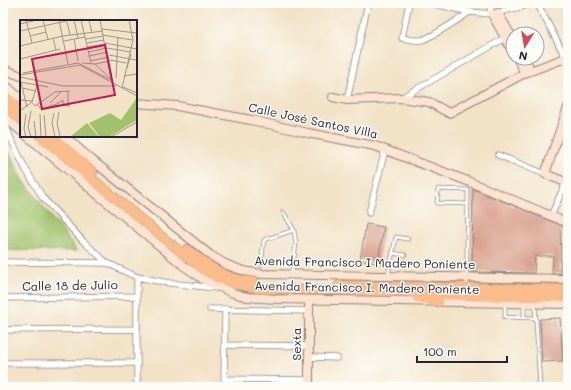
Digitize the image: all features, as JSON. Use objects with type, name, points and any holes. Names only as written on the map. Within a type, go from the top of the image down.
[{"type":"main road","points":[[3,94],[20,109]]},
{"type":"main road","points":[[3,106],[20,119]]},
{"type":"main road","name":"Avenida Francisco I. Madero Poniente","points":[[41,137],[205,272],[222,280],[248,288],[404,292],[568,289]]},
{"type":"main road","name":"Avenida Francisco I. Madero Poniente","points":[[53,137],[191,253],[224,274],[248,281],[262,283],[469,292],[524,300],[550,300],[568,297]]},
{"type":"main road","points":[[404,292],[414,297],[439,302]]},
{"type":"street","points":[[347,100],[368,3]]},
{"type":"street","points":[[409,3],[402,38],[414,40],[422,40],[430,37],[470,12]]},
{"type":"street","points":[[333,97],[347,100],[401,98],[429,102],[449,113],[528,71],[567,57],[536,3],[495,14],[470,12],[430,3]]},
{"type":"street","points":[[489,3],[505,31]]},
{"type":"street","points":[[401,98],[505,40]]},
{"type":"street","points":[[524,66],[528,71]]},
{"type":"street","points":[[526,66],[528,71]]},
{"type":"street","points":[[3,69],[20,76]]},
{"type":"street","points":[[3,83],[20,98]]},
{"type":"street","name":"Calle José Santos Villa","points":[[137,103],[177,106],[375,146],[476,185],[568,223]]},
{"type":"street","points":[[545,174],[568,107]]},
{"type":"street","points":[[4,120],[20,130]]},
{"type":"street","points":[[4,120],[13,144],[43,198],[82,241],[107,263],[137,276],[169,283],[222,288]]},
{"type":"street","name":"Avenida Francisco I. Madero Poniente","points":[[28,137],[184,266],[204,280],[232,293],[247,297],[270,299],[439,302],[469,292],[505,303],[524,300],[535,304],[550,300],[568,304]]},
{"type":"street","name":"Avenida Francisco I Madero Poniente","points":[[65,137],[210,255],[225,264],[249,272],[292,275],[387,276],[469,292],[568,279]]},
{"type":"street","points":[[369,213],[385,150]]},
{"type":"street","points":[[498,155],[567,183],[551,216]]},
{"type":"street","points":[[3,262],[107,263]]},
{"type":"street","points":[[137,276],[137,387]]},
{"type":"street","name":"Calle 18 de Julio","points":[[3,298],[137,296]]},
{"type":"street","name":"Sexta","points":[[309,300],[309,383]]},
{"type":"street","points":[[210,309],[309,311]]},
{"type":"street","points":[[224,387],[225,309]]},
{"type":"street","points":[[3,330],[137,329]]},
{"type":"street","points":[[225,345],[309,346]]},
{"type":"street","points":[[309,357],[337,358]]},
{"type":"street","points":[[3,363],[137,363]]},
{"type":"street","points":[[224,379],[309,383]]},
{"type":"lane","points":[[468,204],[437,203],[438,189],[468,190],[469,292]]},
{"type":"lane","points":[[284,212],[294,230],[296,243],[292,275]]},
{"type":"lane","points":[[261,264],[264,240],[294,230]]},
{"type":"lane","points":[[387,276],[396,237],[408,239]]},
{"type":"lane","points":[[392,253],[405,255]]},
{"type":"lane","points":[[524,300],[524,318]]},
{"type":"lane","points":[[505,303],[505,317],[536,318]]},
{"type":"lane","points":[[535,304],[540,387]]},
{"type":"green space","points":[[5,144],[23,180],[77,251],[3,250],[3,159]]},
{"type":"building","points":[[473,189],[568,228],[568,234],[561,231],[560,270],[568,270],[568,274],[552,273],[553,256],[535,256],[534,273],[472,272]]},
{"type":"building","points":[[366,224],[384,227],[379,256],[382,264],[360,260]]},
{"type":"building","points":[[560,318],[563,361],[542,362],[540,319]]}]
